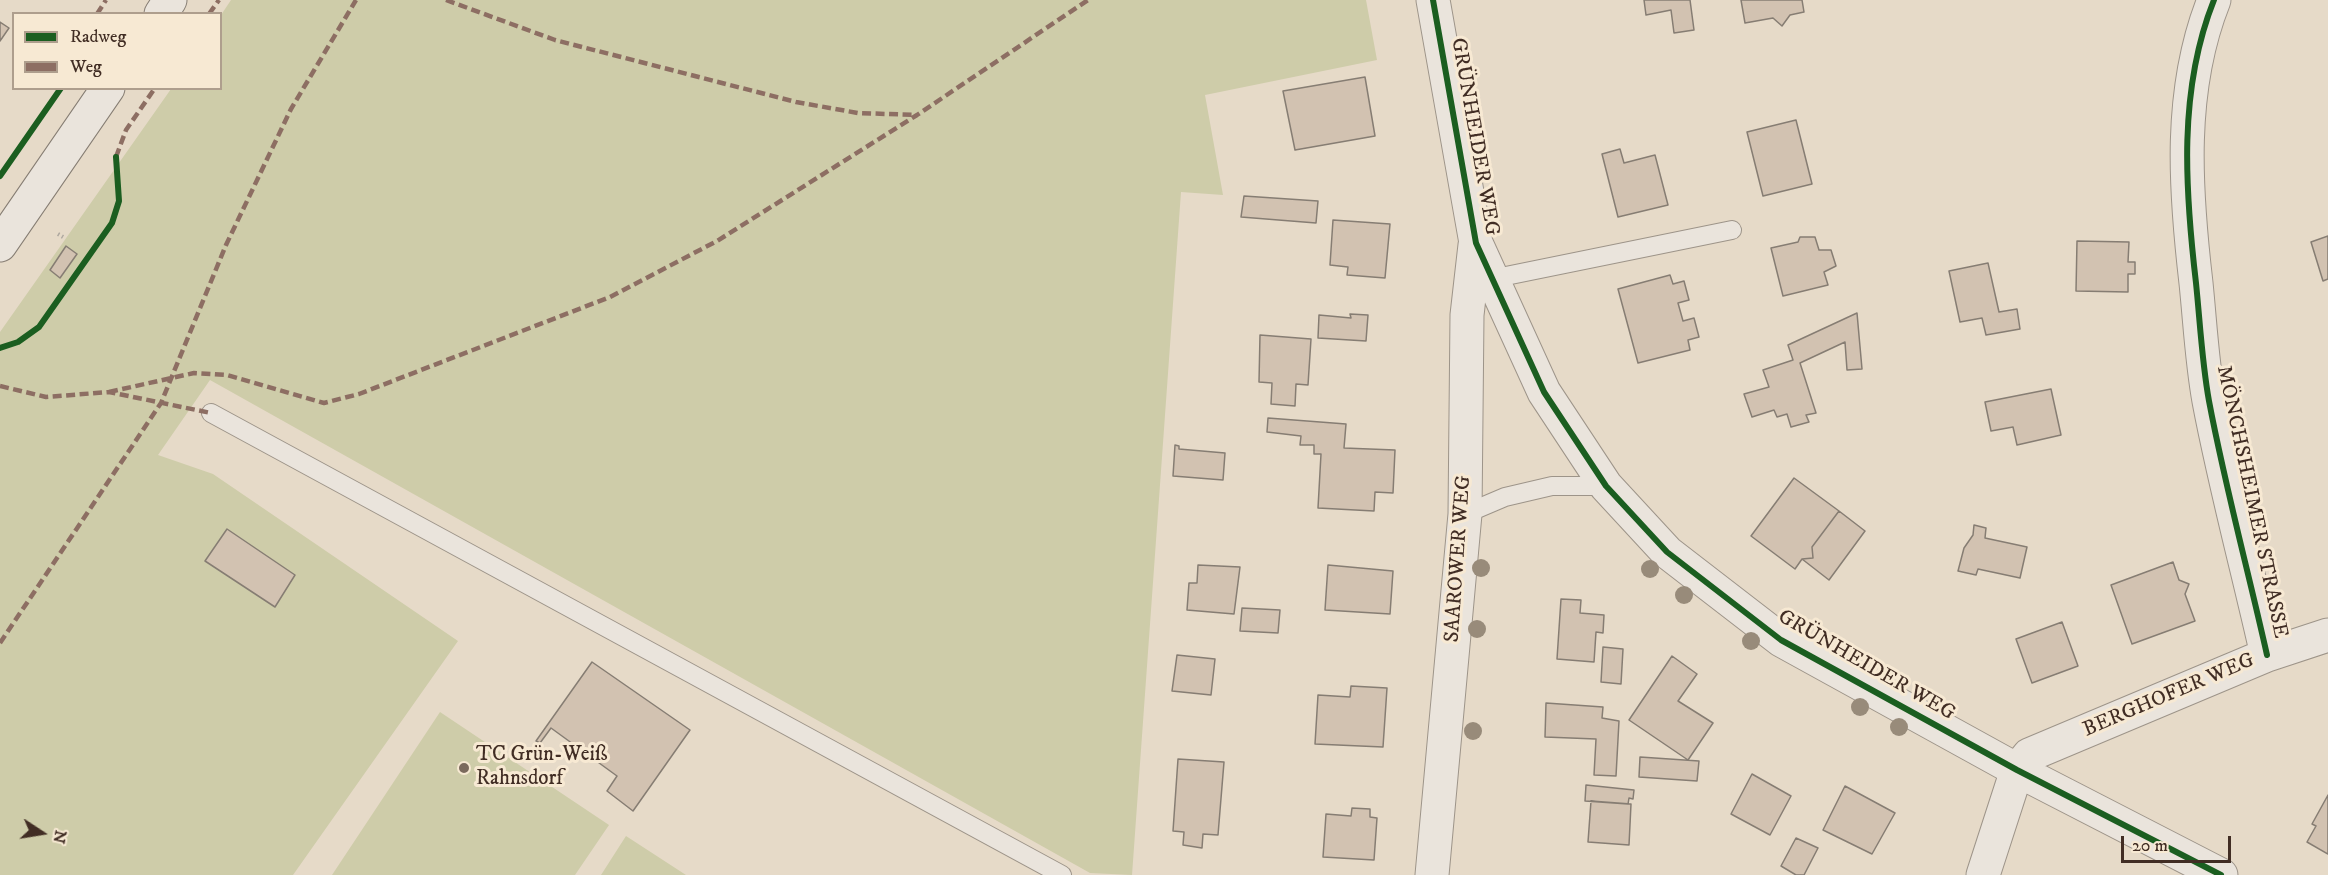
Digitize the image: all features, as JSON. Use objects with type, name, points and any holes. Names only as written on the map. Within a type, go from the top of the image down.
[{"type":"street","name":"GRÜNHEIDER WEG","points":[[1432,0],[1476,243],[1544,392],[1606,486],[1667,552],[1781,639],[2017,770],[2221,875]]},
{"type":"street","name":"MÖNCHSHEIMER STRASSE","points":[[2214,0],[2201,32],[2192,87],[2188,125],[2187,212],[2209,400],[2267,655]]},
{"type":"street","points":[[0,245],[107,90]]},
{"type":"street","name":"SAAROWER WEG","points":[[1432,875],[1465,514],[1467,315],[1476,243]]},
{"type":"street","name":"BERGHOFER WEG","points":[[2017,770],[2029,755],[2267,655],[2328,635]]},
{"type":"street","points":[[1983,875],[2017,770]]},
{"type":"lane","points":[[1491,279],[1732,230]]},
{"type":"lane","points":[[211,413],[1062,875]]},
{"type":"lane","points":[[1465,514],[1505,497],[1552,486],[1606,486]]},
{"type":"path","points":[[58,234],[63,237]]},
{"type":"shaded area","points":[[231,0],[1366,0],[1377,60],[1205,95],[1223,195],[1181,192],[1132,875],[1090,873],[210,380],[158,455],[213,474],[458,641],[293,875],[0,875],[0,332],[170,90],[222,90],[222,14]]},
{"type":"shaded area","name":"TC Grün-Weiß Rahnsdorf","points":[[440,712],[609,825],[575,875],[332,875]]},
{"type":"shaded area","name":"TC Grün-Weiß Rahnsdorf","points":[[626,836],[686,875],[601,875]]},
{"type":"building","points":[[1644,0],[1690,0],[1694,30],[1674,33],[1671,10],[1646,15]]},
{"type":"building","points":[[1741,0],[1802,0],[1804,12],[1790,15],[1782,26],[1773,18],[1745,23]]},
{"type":"building","points":[[0,22],[9,28],[0,41]]},
{"type":"building","points":[[1365,77],[1375,136],[1295,150],[1283,91]]},
{"type":"building","points":[[1796,120],[1812,184],[1763,196],[1747,132]]},
{"type":"building","points":[[1620,149],[1624,163],[1655,155],[1668,205],[1618,217],[1602,154]]},
{"type":"building","points":[[1244,196],[1318,201],[1316,223],[1241,217]]},
{"type":"building","points":[[1333,220],[1390,224],[1385,278],[1347,275],[1348,267],[1330,265]]},
{"type":"building","points":[[2328,236],[2328,279],[2323,281],[2311,242]]},
{"type":"building","points":[[1800,237],[1815,237],[1819,250],[1831,250],[1836,266],[1824,272],[1828,285],[1783,296],[1771,248],[1798,242]]},
{"type":"building","points":[[2077,241],[2129,242],[2128,262],[2135,262],[2135,274],[2128,274],[2128,292],[2076,291]]},
{"type":"building","points":[[66,246],[77,254],[60,278],[50,270]]},
{"type":"building","points":[[1988,263],[1999,312],[2017,309],[2020,329],[1986,335],[1982,318],[1960,322],[1949,271]]},
{"type":"building","points":[[1670,275],[1673,284],[1684,281],[1689,300],[1678,303],[1683,321],[1694,318],[1699,337],[1688,340],[1690,350],[1638,363],[1618,289]]},
{"type":"building","points":[[1857,313],[1862,369],[1847,370],[1845,342],[1800,363],[1816,413],[1806,415],[1809,422],[1791,427],[1787,414],[1777,417],[1774,410],[1752,417],[1744,394],[1769,387],[1763,370],[1793,360],[1788,345]]},
{"type":"building","points":[[1350,314],[1368,315],[1366,341],[1318,338],[1319,315],[1351,318]]},
{"type":"building","points":[[1260,335],[1311,339],[1308,385],[1296,384],[1295,406],[1271,404],[1272,383],[1259,382]]},
{"type":"building","points":[[2051,389],[2061,435],[2017,445],[2013,427],[1991,431],[1985,402]]},
{"type":"building","points":[[1268,418],[1346,424],[1344,448],[1395,450],[1393,493],[1375,492],[1374,511],[1318,508],[1321,454],[1314,454],[1314,445],[1300,445],[1301,436],[1267,432]]},
{"type":"building","points":[[1175,445],[1179,446],[1179,449],[1225,453],[1223,480],[1173,476]]},
{"type":"building","points":[[1794,478],[1839,511],[1812,547],[1813,558],[1802,559],[1795,569],[1751,536]]},
{"type":"building","points":[[1839,511],[1865,531],[1829,580],[1802,559],[1813,558],[1812,547]]},
{"type":"building","points":[[1974,525],[1986,528],[1985,538],[2027,547],[2020,578],[1978,569],[1976,575],[1958,571],[1964,548],[1973,535]]},
{"type":"building","points":[[227,529],[295,575],[275,607],[205,561]]},
{"type":"building","points":[[2173,562],[2179,580],[2189,584],[2185,594],[2195,621],[2132,644],[2111,585]]},
{"type":"building","points":[[1198,565],[1240,567],[1234,614],[1187,610],[1189,583],[1197,583]]},
{"type":"building","points":[[1328,565],[1393,571],[1390,614],[1325,610]]},
{"type":"building","points":[[1561,599],[1581,600],[1580,613],[1604,615],[1603,633],[1596,632],[1594,662],[1557,659]]},
{"type":"building","points":[[1242,608],[1280,610],[1278,633],[1240,631]]},
{"type":"building","points":[[2062,622],[2078,666],[2032,683],[2016,639]]},
{"type":"building","points":[[1603,647],[1623,649],[1621,684],[1601,682]]},
{"type":"building","points":[[1177,655],[1215,659],[1211,695],[1172,691]]},
{"type":"building","points":[[1672,656],[1697,674],[1678,701],[1713,723],[1688,760],[1629,720]]},
{"type":"building","points":[[592,662],[690,730],[633,811],[607,791],[617,776],[551,728],[540,743],[536,741]]},
{"type":"building","points":[[1351,686],[1387,688],[1383,747],[1315,744],[1318,695],[1350,697]]},
{"type":"building","points":[[1546,703],[1603,707],[1602,718],[1619,721],[1616,776],[1594,775],[1596,739],[1545,737]]},
{"type":"building","points":[[1640,757],[1699,761],[1697,781],[1639,777]]},
{"type":"building","points":[[1178,759],[1224,762],[1218,835],[1203,834],[1202,848],[1183,845],[1184,832],[1173,831]]},
{"type":"building","points":[[1752,774],[1791,796],[1770,835],[1731,814]]},
{"type":"building","points":[[1586,785],[1634,790],[1633,799],[1629,798],[1628,804],[1585,801]]},
{"type":"building","points":[[1845,786],[1895,813],[1872,854],[1823,830]]},
{"type":"building","points":[[2328,795],[2328,854],[2307,842],[2316,826],[2312,824]]},
{"type":"building","points":[[1591,801],[1631,804],[1629,845],[1588,842]]},
{"type":"building","points":[[1352,808],[1370,809],[1370,817],[1377,818],[1374,860],[1323,857],[1326,814],[1351,816]]},
{"type":"building","points":[[1796,838],[1818,848],[1804,875],[1796,875],[1781,866]]},
{"type":"marked path","points":[[98,12],[106,0]]},
{"type":"marked path","points":[[210,12],[219,0]]},
{"type":"marked path","points":[[0,643],[161,403],[226,245],[291,109],[356,0]]},
{"type":"marked path","points":[[446,0],[555,40],[796,102],[858,113],[917,115]]},
{"type":"marked path","points":[[109,392],[194,373],[227,375],[324,403],[359,394],[610,297],[717,241],[917,115],[1088,0]]},
{"type":"marked path","points":[[116,157],[126,130],[154,90]]},
{"type":"marked path","points":[[0,386],[46,397],[109,392],[211,413]]},
{"type":"cycle path","points":[[1433,0],[1476,243],[1544,392],[1606,486],[1667,552],[1781,640],[2017,770],[2221,875]]},
{"type":"cycle path","points":[[2214,0],[2202,34],[2194,69],[2187,140],[2189,212],[2209,401],[2267,655]]},
{"type":"cycle path","points":[[0,176],[60,90]]},
{"type":"cycle path","points":[[0,348],[18,342],[39,327],[112,223],[119,201],[116,157]]},
{"type":"place","name":"TC Grün-Weiß Rahnsdorf","points":[[464,768]]}]
